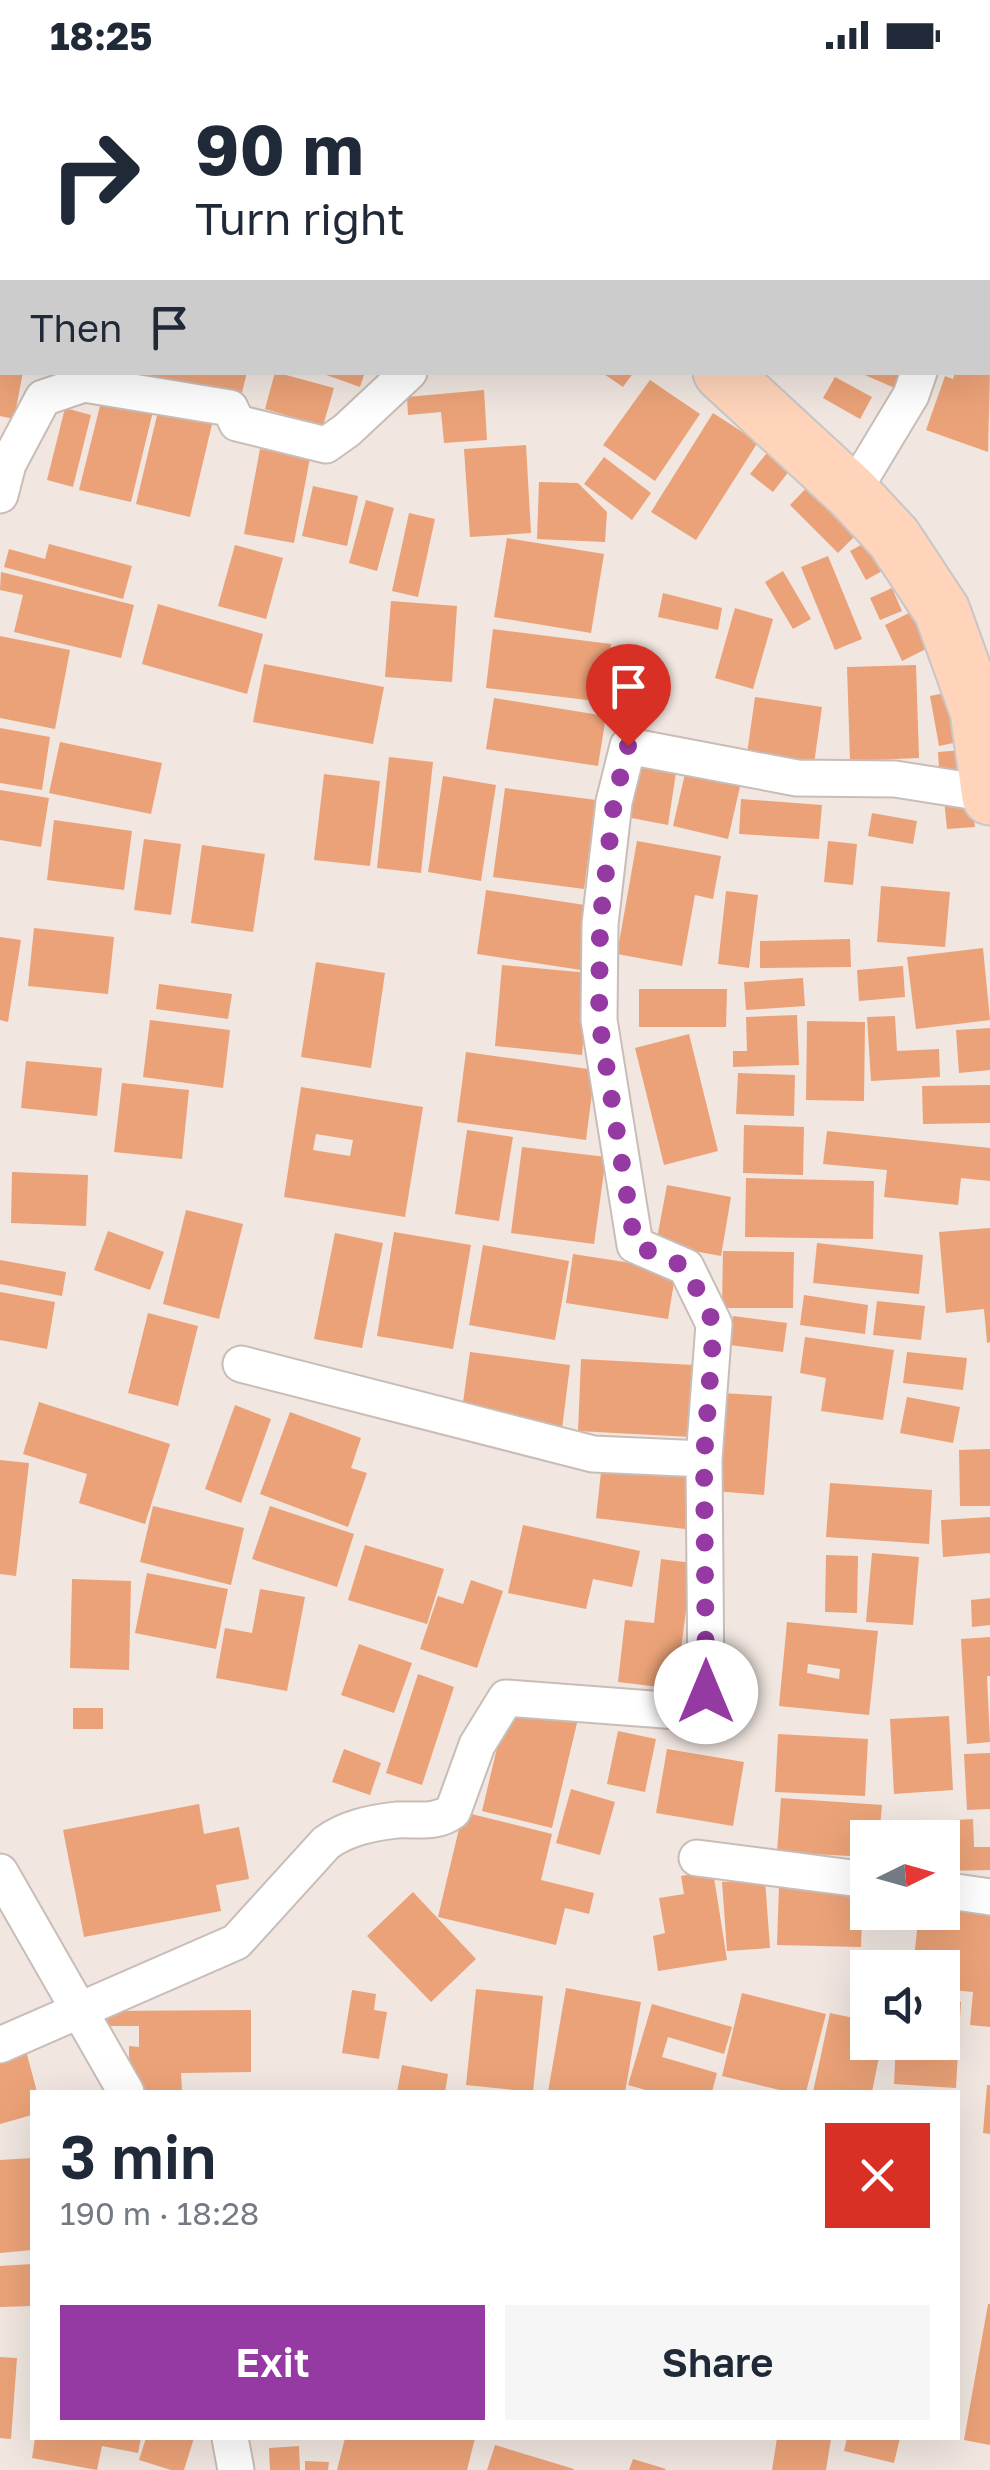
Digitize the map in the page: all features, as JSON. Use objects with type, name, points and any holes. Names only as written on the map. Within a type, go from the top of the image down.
[{"type":"main road","points":[[723,375],[894,538],[942,612],[978,711],[990,796]]},
{"type":"street","points":[[0,496],[8,464],[47,384],[122,381],[230,408],[237,423],[326,444],[347,430],[406,375]]},
{"type":"street","points":[[852,494],[911,395],[918,375]]},
{"type":"street","points":[[0,2045],[236,1942],[340,1832],[396,1820],[434,1820],[453,1811],[478,1745],[506,1698],[690,1712],[706,1692],[704,1458],[714,1324],[686,1267],[635,1245],[599,1020],[600,924],[614,802],[628,746],[797,778],[895,779],[990,796]]},
{"type":"street","points":[[241,1364],[593,1454],[704,1458]]},
{"type":"street","points":[[697,1858],[850,1878]]},
{"type":"street","points":[[0,1872],[125,2090]]},
{"type":"street","points":[[960,1893],[990,1897]]},
{"type":"street","points":[[230,2440],[236,2470]]},
{"type":"building","points":[[0,375],[22,375],[14,419],[0,416]]},
{"type":"building","points":[[148,375],[246,375],[240,401]]},
{"type":"building","points":[[274,375],[334,388],[323,426],[265,409]]},
{"type":"building","points":[[326,375],[364,375],[360,387]]},
{"type":"building","points":[[605,375],[632,375],[623,387]]},
{"type":"building","points":[[865,375],[903,375],[897,389]]},
{"type":"building","points":[[954,375],[990,375],[988,452],[926,430],[945,376],[953,379]]},
{"type":"building","points":[[835,377],[872,397],[860,419],[823,398]]},
{"type":"building","points":[[650,380],[700,414],[655,481],[603,445]]},
{"type":"building","points":[[484,390],[487,440],[444,443],[441,412],[408,415],[407,397]]},
{"type":"building","points":[[103,394],[154,407],[131,502],[79,490]]},
{"type":"building","points":[[159,407],[213,420],[190,517],[136,504]]},
{"type":"building","points":[[65,408],[91,415],[73,487],[47,480]]},
{"type":"building","points":[[713,413],[758,442],[696,540],[651,512]]},
{"type":"building","points":[[774,444],[796,462],[773,492],[750,474]]},
{"type":"building","points":[[526,445],[531,533],[470,537],[464,449]]},
{"type":"building","points":[[260,449],[310,458],[294,543],[244,534]]},
{"type":"building","points":[[604,457],[651,493],[632,520],[584,484]]},
{"type":"building","points":[[814,480],[862,529],[838,553],[790,505]]},
{"type":"building","points":[[539,482],[578,483],[607,512],[605,542],[537,539]]},
{"type":"building","points":[[313,486],[358,496],[347,546],[302,536]]},
{"type":"building","points":[[366,500],[394,508],[377,571],[349,563]]},
{"type":"building","points":[[409,513],[435,519],[418,597],[392,591]]},
{"type":"building","points":[[507,538],[604,554],[591,633],[494,617]]},
{"type":"building","points":[[868,541],[884,570],[866,580],[850,551]]},
{"type":"building","points":[[49,544],[132,566],[123,599],[4,567],[9,549],[45,559]]},
{"type":"building","points":[[235,545],[283,558],[266,619],[218,606]]},
{"type":"building","points":[[828,556],[862,639],[835,650],[801,567]]},
{"type":"building","points":[[783,571],[811,619],[793,629],[765,582]]},
{"type":"building","points":[[1,572],[134,605],[121,658],[14,632],[23,595],[0,590]]},
{"type":"building","points":[[892,588],[902,611],[880,620],[870,598]]},
{"type":"building","points":[[663,593],[722,608],[718,630],[658,617]]},
{"type":"building","points":[[391,601],[457,606],[452,682],[385,677]]},
{"type":"building","points":[[158,604],[263,634],[247,694],[142,664]]},
{"type":"building","points":[[735,608],[773,619],[753,689],[715,678]]},
{"type":"building","points":[[915,610],[932,646],[902,661],[885,625]]},
{"type":"building","points":[[493,629],[611,644],[604,702],[486,688]]},
{"type":"building","points":[[0,636],[70,650],[55,729],[0,718]]},
{"type":"building","points":[[264,664],[384,687],[373,744],[253,722]]},
{"type":"building","points":[[916,665],[919,758],[850,761],[847,667]]},
{"type":"building","points":[[954,691],[963,741],[939,746],[930,696]]},
{"type":"building","points":[[755,697],[822,707],[813,771],[746,761]]},
{"type":"building","points":[[494,698],[606,716],[598,766],[486,749]]},
{"type":"building","points":[[0,728],[50,737],[42,790],[0,783]]},
{"type":"building","points":[[60,742],[162,763],[151,814],[49,793]]},
{"type":"building","points":[[963,750],[964,781],[940,783],[938,752]]},
{"type":"building","points":[[389,757],[433,762],[421,873],[377,868]]},
{"type":"building","points":[[631,758],[677,766],[668,825],[621,816]]},
{"type":"building","points":[[687,765],[742,778],[728,839],[673,826]]},
{"type":"building","points":[[324,774],[380,781],[370,866],[314,860]]},
{"type":"building","points":[[443,776],[496,785],[481,881],[428,872]]},
{"type":"building","points":[[505,788],[596,800],[584,889],[493,877]]},
{"type":"building","points":[[0,790],[49,798],[41,847],[0,840]]},
{"type":"building","points":[[972,798],[975,827],[947,829],[944,800]]},
{"type":"building","points":[[741,799],[822,805],[819,839],[739,834]]},
{"type":"building","points":[[872,813],[917,821],[913,844],[868,836]]},
{"type":"building","points":[[54,820],[132,831],[124,890],[47,880]]},
{"type":"building","points":[[144,839],[181,844],[171,915],[134,910]]},
{"type":"building","points":[[637,841],[721,856],[713,899],[695,895],[682,966],[617,954]]},
{"type":"building","points":[[828,841],[857,844],[853,885],[824,882]]},
{"type":"building","points":[[202,845],[265,854],[253,932],[191,923]]},
{"type":"building","points":[[881,886],[950,892],[945,947],[877,942]]},
{"type":"building","points":[[486,890],[591,906],[581,970],[477,954]]},
{"type":"building","points":[[726,891],[758,895],[749,968],[718,964]]},
{"type":"building","points":[[34,928],[114,937],[108,994],[28,986]]},
{"type":"building","points":[[0,937],[21,940],[8,1022],[0,1020]]},
{"type":"building","points":[[850,939],[851,967],[760,968],[760,941]]},
{"type":"building","points":[[983,948],[990,1020],[916,1029],[907,957]]},
{"type":"building","points":[[316,962],[385,973],[371,1068],[301,1057]]},
{"type":"building","points":[[502,965],[589,973],[582,1055],[495,1046]]},
{"type":"building","points":[[903,966],[905,997],[859,1001],[857,970]]},
{"type":"building","points":[[803,978],[805,1006],[746,1010],[744,982]]},
{"type":"building","points":[[159,984],[232,994],[228,1019],[156,1009]]},
{"type":"building","points":[[639,989],[727,989],[726,1027],[639,1027]]},
{"type":"building","points":[[797,1015],[799,1065],[733,1067],[733,1051],[747,1051],[746,1017]]},
{"type":"building","points":[[895,1016],[897,1051],[939,1049],[940,1077],[871,1081],[867,1017]]},
{"type":"building","points":[[150,1020],[230,1030],[223,1088],[143,1077]]},
{"type":"building","points":[[807,1021],[865,1022],[864,1101],[806,1100]]},
{"type":"building","points":[[990,1028],[990,1070],[959,1073],[956,1030]]},
{"type":"building","points":[[689,1034],[718,1151],[664,1165],[635,1048]]},
{"type":"building","points":[[466,1052],[595,1070],[586,1140],[457,1122]]},
{"type":"building","points":[[26,1061],[102,1068],[97,1116],[21,1108]]},
{"type":"building","points":[[738,1073],[795,1075],[794,1116],[736,1114]]},
{"type":"building","points":[[122,1083],[189,1090],[182,1159],[114,1152]]},
{"type":"building","points":[[990,1085],[990,1123],[923,1124],[922,1086]]},
{"type":"building","points":[[301,1087],[423,1107],[405,1217],[284,1197]],"holes":[[[316,1134],[353,1140],[350,1156],[313,1150]]]},
{"type":"building","points":[[744,1125],[804,1127],[803,1175],[743,1173]]},
{"type":"building","points":[[467,1130],[513,1137],[499,1221],[455,1214]]},
{"type":"building","points":[[827,1131],[990,1148],[990,1181],[961,1178],[958,1205],[884,1197],[887,1170],[823,1164]]},
{"type":"building","points":[[522,1147],[606,1157],[594,1244],[511,1233]]},
{"type":"building","points":[[12,1172],[88,1175],[86,1226],[11,1223]]},
{"type":"building","points":[[746,1178],[874,1181],[873,1239],[745,1237]]},
{"type":"building","points":[[667,1185],[731,1197],[721,1256],[656,1244]]},
{"type":"building","points":[[186,1210],[243,1224],[219,1319],[163,1304]]},
{"type":"building","points":[[990,1228],[987,1343],[984,1309],[946,1313],[939,1232]]},
{"type":"building","points":[[108,1231],[164,1252],[150,1290],[94,1270]]},
{"type":"building","points":[[394,1232],[471,1245],[453,1349],[377,1336]]},
{"type":"building","points":[[335,1233],[383,1243],[362,1348],[314,1339]]},
{"type":"building","points":[[817,1243],[923,1255],[919,1294],[813,1283]]},
{"type":"building","points":[[483,1245],[569,1261],[555,1340],[469,1325]]},
{"type":"building","points":[[723,1251],[794,1252],[793,1308],[722,1308]]},
{"type":"building","points":[[573,1254],[676,1270],[668,1319],[566,1303]]},
{"type":"building","points":[[0,1260],[66,1272],[62,1296],[0,1284]]},
{"type":"building","points":[[0,1292],[55,1302],[47,1349],[0,1340]]},
{"type":"building","points":[[804,1295],[868,1305],[865,1334],[800,1325]]},
{"type":"building","points":[[877,1301],[925,1306],[921,1340],[873,1335]]},
{"type":"building","points":[[148,1313],[198,1326],[178,1406],[128,1393]]},
{"type":"building","points":[[733,1316],[787,1323],[783,1352],[730,1345]]},
{"type":"building","points":[[805,1337],[894,1350],[883,1420],[821,1411],[826,1378],[800,1373]]},
{"type":"building","points":[[470,1352],[570,1365],[562,1429],[461,1417]]},
{"type":"building","points":[[907,1352],[967,1358],[963,1390],[903,1383]]},
{"type":"building","points":[[581,1359],[694,1365],[691,1437],[578,1431]]},
{"type":"building","points":[[721,1393],[772,1396],[764,1495],[714,1491]]},
{"type":"building","points":[[907,1397],[960,1407],[953,1443],[900,1433]]},
{"type":"building","points":[[39,1402],[170,1444],[145,1524],[79,1503],[87,1474],[23,1454]]},
{"type":"building","points":[[235,1405],[271,1419],[241,1503],[205,1489]]},
{"type":"building","points":[[290,1412],[361,1438],[351,1468],[367,1473],[348,1527],[260,1494]]},
{"type":"building","points":[[990,1449],[990,1506],[960,1506],[959,1450]]},
{"type":"building","points":[[0,1460],[29,1463],[16,1576],[0,1574]]},
{"type":"building","points":[[602,1463],[691,1474],[685,1529],[596,1518]]},
{"type":"building","points":[[830,1483],[932,1490],[929,1544],[826,1537]]},
{"type":"building","points":[[153,1506],[244,1528],[231,1585],[140,1562]]},
{"type":"building","points":[[270,1506],[354,1534],[337,1587],[252,1559]]},
{"type":"building","points":[[990,1517],[990,1553],[943,1557],[941,1520]]},
{"type":"building","points":[[523,1525],[640,1551],[632,1587],[593,1579],[586,1609],[508,1593]]},
{"type":"building","points":[[365,1545],[444,1569],[427,1624],[348,1600]]},
{"type":"building","points":[[872,1553],[919,1557],[913,1625],[866,1622]]},
{"type":"building","points":[[826,1555],[858,1556],[857,1613],[825,1612]]},
{"type":"building","points":[[661,1559],[692,1563],[676,1689],[618,1682],[625,1620],[654,1623]]},
{"type":"building","points":[[147,1573],[228,1589],[216,1649],[135,1633]]},
{"type":"building","points":[[72,1579],[131,1581],[129,1670],[70,1668]]},
{"type":"building","points":[[471,1580],[503,1591],[477,1668],[420,1649],[438,1596],[463,1604]]},
{"type":"building","points":[[260,1589],[305,1597],[287,1691],[216,1678],[225,1628],[252,1633]]},
{"type":"building","points":[[990,1598],[990,1625],[972,1627],[971,1600]]},
{"type":"building","points":[[787,1622],[878,1631],[869,1715],[779,1706]],"holes":[[[808,1664],[840,1669],[839,1679],[807,1673]]]},
{"type":"building","points":[[990,1637],[990,1742],[967,1744],[961,1639]]},
{"type":"building","points":[[359,1644],[412,1663],[394,1713],[341,1695]]},
{"type":"building","points":[[418,1674],[454,1687],[422,1785],[386,1773]]},
{"type":"building","points":[[507,1706],[577,1723],[552,1828],[482,1811]]},
{"type":"building","points":[[73,1708],[103,1708],[103,1729],[73,1729]]},
{"type":"building","points":[[949,1716],[953,1790],[894,1794],[890,1719]]},
{"type":"building","points":[[618,1731],[656,1739],[645,1792],[607,1784]]},
{"type":"building","points":[[778,1734],[868,1739],[865,1796],[775,1792]]},
{"type":"building","points":[[344,1749],[381,1763],[370,1795],[332,1782]]},
{"type":"building","points":[[667,1749],[744,1762],[733,1826],[656,1813]]},
{"type":"building","points":[[990,1753],[990,1809],[967,1810],[964,1754]]},
{"type":"building","points":[[571,1789],[615,1802],[600,1855],[556,1843]]},
{"type":"building","points":[[781,1798],[882,1805],[881,1820],[850,1820],[850,1856],[777,1852]]},
{"type":"building","points":[[199,1804],[204,1834],[239,1827],[249,1879],[216,1885],[221,1911],[84,1937],[63,1830]]},
{"type":"building","points":[[463,1812],[552,1834],[541,1880],[594,1893],[589,1914],[565,1908],[556,1945],[438,1917]]},
{"type":"building","points":[[973,1819],[974,1847],[990,1847],[990,1870],[960,1871],[960,1820],[956,1820]]},
{"type":"building","points":[[713,1871],[727,1960],[658,1971],[653,1936],[665,1933],[659,1898],[684,1894],[681,1876]]},
{"type":"building","points":[[765,1880],[770,1948],[727,1951],[722,1882]]},
{"type":"building","points":[[779,1885],[850,1888],[850,1930],[862,1930],[861,1947],[777,1945]]},
{"type":"building","points":[[413,1892],[476,1959],[431,2002],[367,1936]]},
{"type":"building","points":[[960,1903],[990,1906],[990,2027],[970,2025],[973,1992],[960,1991],[960,1950],[915,1950],[917,1930],[960,1930]]},
{"type":"building","points":[[566,1988],[641,2002],[625,2090],[548,2090]]},
{"type":"building","points":[[476,1989],[543,1996],[533,2090],[466,2085]]},
{"type":"building","points":[[352,1990],[376,1994],[374,2010],[387,2012],[379,2059],[342,2053]]},
{"type":"building","points":[[742,1993],[826,2014],[807,2090],[780,2090],[722,2076]]},
{"type":"building","points":[[652,2004],[732,2027],[724,2054],[668,2037],[662,2057],[717,2073],[713,2090],[646,2090],[628,2085]]},
{"type":"building","points":[[251,2010],[251,2072],[181,2073],[182,2090],[129,2090],[129,2046],[139,2047],[139,2026],[106,2026],[106,2011]]},
{"type":"building","points":[[830,2013],[850,2017],[850,2060],[878,2060],[872,2090],[813,2090]]},
{"type":"building","points":[[24,2043],[36,2090],[30,2090],[30,2116],[0,2124],[0,2049]]},
{"type":"building","points":[[895,2060],[958,2060],[956,2088],[894,2084]]},
{"type":"building","points":[[402,2065],[448,2074],[445,2090],[397,2090]]},
{"type":"building","points":[[990,2085],[990,2134],[983,2133]]},
{"type":"building","points":[[30,2158],[30,2250],[0,2253],[0,2160]]},
{"type":"building","points":[[30,2264],[30,2306],[0,2307],[0,2266]]},
{"type":"building","points":[[990,2304],[990,2445],[964,2440]]},
{"type":"building","points":[[0,2357],[17,2358],[11,2439],[0,2438]]},
{"type":"building","points":[[35,2440],[141,2440],[138,2453],[102,2446],[97,2470],[32,2458]]},
{"type":"building","points":[[145,2440],[193,2440],[184,2470],[139,2460]]},
{"type":"building","points":[[344,2440],[474,2440],[467,2470],[337,2470]]},
{"type":"building","points":[[777,2440],[831,2440],[826,2470],[772,2470]]},
{"type":"building","points":[[847,2440],[900,2440],[894,2463],[844,2451]]},
{"type":"building","points":[[495,2445],[574,2469],[487,2470]]},
{"type":"building","points":[[299,2446],[300,2470],[270,2470],[269,2448]]},
{"type":"building","points":[[633,2459],[666,2469],[629,2470]]},
{"type":"building","points":[[305,2461],[329,2462],[328,2470],[305,2470]]},
{"type":"route","points":[[628,746],[614,802],[600,924],[599,1020],[635,1245],[686,1267],[714,1324],[704,1458],[706,1692]]}]
